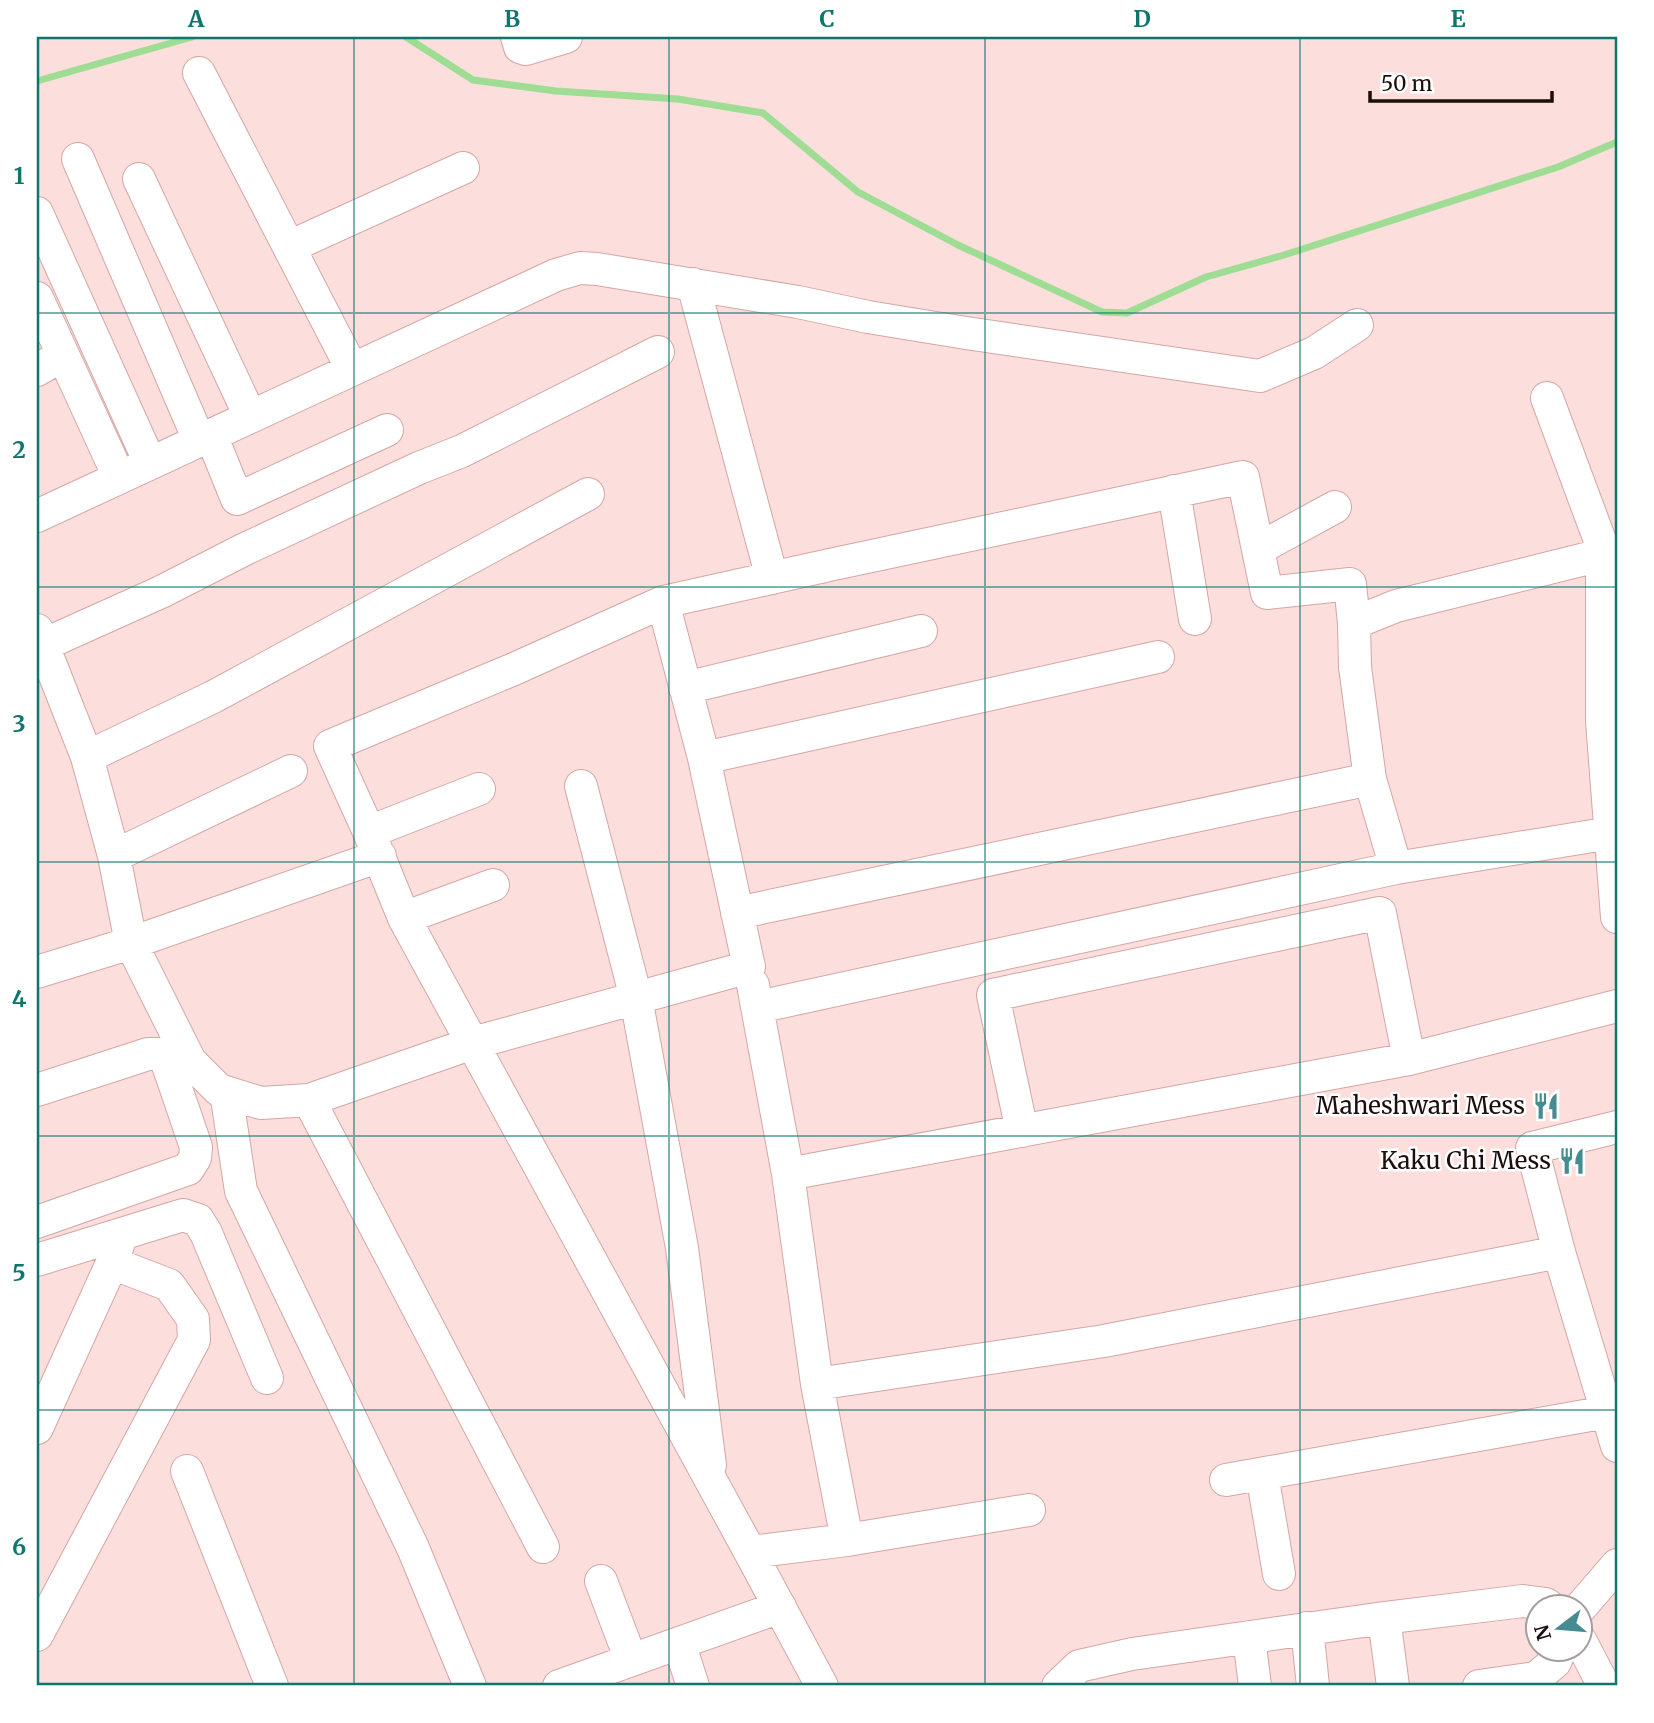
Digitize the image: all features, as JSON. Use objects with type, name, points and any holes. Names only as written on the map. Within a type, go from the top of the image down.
[{"type":"street","points":[[517,37],[523,49],[565,37]]},
{"type":"street","points":[[199,73],[352,369]]},
{"type":"street","points":[[78,159],[205,437],[237,499],[387,430]]},
{"type":"street","points":[[289,247],[463,168]]},
{"type":"street","points":[[139,179],[250,416]]},
{"type":"street","points":[[37,213],[150,463]]},
{"type":"street","points":[[37,516],[352,369],[569,270],[580,268],[693,284],[967,333],[1260,376],[1314,353],[1357,326]]},
{"type":"street","points":[[693,284],[772,578]]},
{"type":"street","points":[[37,298],[50,363],[120,477]]},
{"type":"street","points":[[658,352],[462,450],[245,549],[162,592],[40,637],[88,757],[114,856],[131,943],[190,1060],[219,1090],[261,1103],[309,1100],[473,1043],[749,967]]},
{"type":"street","points":[[1547,398],[1605,554],[1602,573],[1602,720],[1614,833],[1617,917]]},
{"type":"street","points":[[822,1686],[404,918],[330,746],[514,669],[663,602],[1243,477],[1267,593],[1350,584],[1355,667],[1370,779],[1395,869]]},
{"type":"street","points":[[1174,491],[1195,619]]},
{"type":"street","points":[[88,757],[225,690],[588,494]]},
{"type":"street","points":[[1258,549],[1335,507]]},
{"type":"street","points":[[1354,623],[1396,606],[1605,554]]},
{"type":"street","points":[[663,602],[704,758],[758,1007],[788,1174],[817,1384],[847,1540]]},
{"type":"street","points":[[685,688],[921,631]]},
{"type":"street","points":[[704,758],[1158,657]]},
{"type":"street","points":[[114,856],[291,771]]},
{"type":"street","points":[[737,913],[1370,779]]},
{"type":"street","points":[[581,786],[636,998],[682,1248],[713,1484]]},
{"type":"street","points":[[37,972],[131,943],[374,844],[479,789]]},
{"type":"street","points":[[758,1007],[1395,869],[1614,833]]},
{"type":"street","points":[[404,918],[493,885]]},
{"type":"street","points":[[1022,1131],[993,995],[1380,913],[1409,1059]]},
{"type":"street","points":[[788,1174],[1409,1059],[1617,1006]]},
{"type":"street","points":[[37,1090],[148,1055],[161,1054],[167,1062],[196,1147],[195,1158],[188,1169],[37,1222]]},
{"type":"street","points":[[226,1092],[241,1191],[413,1548],[470,1686]]},
{"type":"street","points":[[309,1100],[542,1547]]},
{"type":"street","points":[[1617,1128],[1532,1147],[1559,1252],[1617,1446]]},
{"type":"street","points":[[37,1260],[117,1248],[183,1215],[198,1220],[206,1233],[267,1378]]},
{"type":"street","points":[[37,1428],[117,1248]]},
{"type":"street","points":[[37,1635],[194,1340],[193,1319],[169,1285],[117,1248]]},
{"type":"street","points":[[817,1384],[1104,1341],[1559,1252]]},
{"type":"street","points":[[1226,1480],[1608,1412]]},
{"type":"street","points":[[187,1471],[272,1686]]},
{"type":"street","points":[[1262,1474],[1279,1574]]},
{"type":"street","points":[[750,1552],[847,1540],[1030,1510]]},
{"type":"street","points":[[1592,1594],[1617,1565]]},
{"type":"street","points":[[601,1581],[631,1660]]},
{"type":"street","points":[[1058,1686],[1079,1666],[1132,1654],[1307,1628],[1524,1601]]},
{"type":"street","points":[[559,1686],[597,1680],[631,1660],[780,1607]]},
{"type":"street","points":[[1384,1618],[1394,1686]]},
{"type":"street","points":[[1307,1628],[1313,1686]]},
{"type":"street","points":[[1249,1637],[1255,1686]]},
{"type":"street","points":[[679,1643],[694,1686]]},
{"type":"street","points":[[1479,1686],[1536,1678],[1553,1664]]},
{"type":"street","points":[[1593,1664],[1604,1686]]},
{"type":"waterway","points":[[37,81],[192,37]]},
{"type":"waterway","points":[[406,37],[473,80],[556,91],[678,99],[763,113],[858,192],[958,245],[1102,312],[1127,313],[1206,277],[1284,255],[1558,167],[1617,142]]},
{"type":"place","name":"Maheshwari Mess","points":[[1546,1106]]},
{"type":"place","name":"Kaku Chi Mess","points":[[1572,1161]]}]
